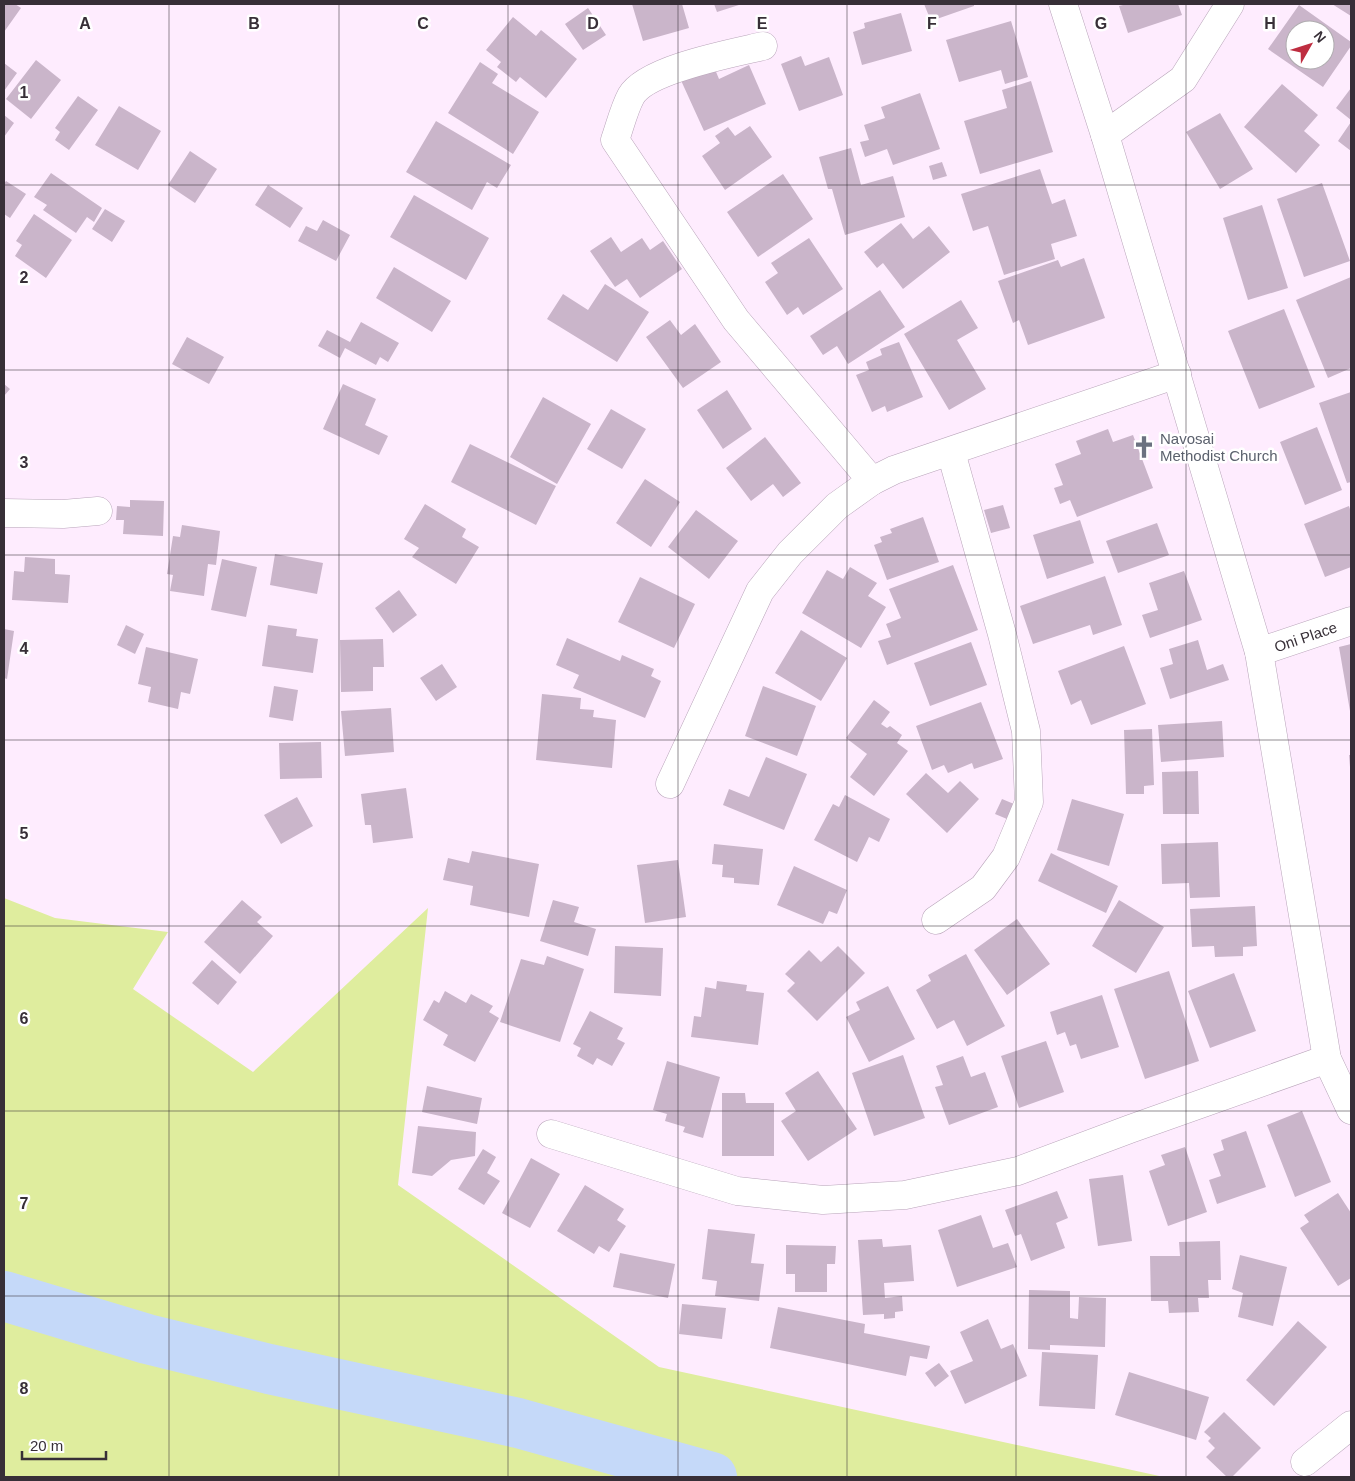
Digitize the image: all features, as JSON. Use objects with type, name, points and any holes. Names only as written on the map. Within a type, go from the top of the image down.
[{"type":"street","points":[[1063,4],[1105,135],[1259,652],[1326,1059],[1351,1110]]},
{"type":"street","points":[[1105,135],[1183,79],[1230,4]]},
{"type":"street","points":[[764,46],[674,68],[648,82],[632,94],[615,140],[736,320],[872,481]]},
{"type":"street","points":[[670,784],[760,591],[790,553],[837,506],[872,481],[894,470],[1177,374]]},
{"type":"street","points":[[936,920],[983,888],[1006,857],[1029,802],[1026,731],[1002,634],[951,452]]},
{"type":"street","points":[[4,513],[64,514],[98,511]]},
{"type":"street","name":"Oni Place","points":[[1259,652],[1351,621]]},
{"type":"street","points":[[552,1134],[737,1191],[824,1200],[905,1195],[1018,1171],[1326,1059]]},
{"type":"street","points":[[1305,1462],[1351,1425]]},
{"type":"green space","points":[[4,898],[55,918],[168,932],[133,989],[253,1072],[428,908],[398,1185],[659,1367],[1164,1477],[4,1477]]},
{"type":"building","points":[[4,4],[15,4],[21,8],[4,32]]},
{"type":"building","points":[[632,4],[682,4],[689,28],[643,41]]},
{"type":"building","points":[[714,4],[742,4],[717,12]]},
{"type":"building","points":[[924,4],[974,4],[974,6],[931,21]]},
{"type":"building","points":[[1127,4],[1178,4],[1182,15],[1128,33],[1119,6]]},
{"type":"building","points":[[1332,4],[1351,4],[1351,16]]},
{"type":"building","points":[[1299,5],[1320,20],[1288,20]]},
{"type":"building","points":[[588,8],[606,35],[583,50],[565,24]]},
{"type":"building","points":[[901,13],[912,51],[862,65],[853,32],[865,28],[864,23]]},
{"type":"building","points":[[513,17],[536,36],[541,30],[577,59],[546,98],[520,77],[516,82],[497,67],[501,62],[486,50]]},
{"type":"building","points":[[1011,21],[1028,77],[1005,84],[1001,70],[959,82],[946,40]]},
{"type":"building","points":[[1285,25],[1285,61],[1268,49]]},
{"type":"building","points":[[1335,31],[1351,42],[1351,46],[1335,69]]},
{"type":"building","points":[[801,56],[805,66],[829,57],[843,95],[799,111],[781,64]]},
{"type":"building","points":[[36,60],[61,80],[31,119],[6,99]]},
{"type":"building","points":[[480,62],[498,74],[492,83],[539,112],[513,154],[448,113]]},
{"type":"building","points":[[712,62],[719,79],[749,65],[766,104],[704,131],[679,76]]},
{"type":"building","points":[[4,63],[17,73],[4,91]]},
{"type":"building","points":[[1298,70],[1335,70],[1323,87]]},
{"type":"building","points":[[1031,81],[1053,152],[980,174],[964,121],[1007,108],[1002,90]]},
{"type":"building","points":[[1282,84],[1318,115],[1304,131],[1320,145],[1296,173],[1244,127]]},
{"type":"building","points":[[1351,88],[1351,120],[1336,108]]},
{"type":"building","points":[[920,93],[940,149],[893,165],[887,149],[865,157],[860,142],[869,140],[864,125],[885,118],[881,107]]},
{"type":"building","points":[[78,96],[98,110],[69,150],[55,140],[60,132],[55,128]]},
{"type":"building","points":[[119,106],[161,131],[138,170],[95,145]]},
{"type":"building","points":[[1220,113],[1253,169],[1220,189],[1186,132]]},
{"type":"building","points":[[4,115],[14,123],[4,137]]},
{"type":"building","points":[[436,121],[511,165],[497,188],[487,182],[472,210],[406,172]]},
{"type":"building","points":[[1351,122],[1351,151],[1338,141]]},
{"type":"building","points":[[750,126],[772,157],[725,190],[702,156],[720,143],[715,136],[728,127],[735,136]]},
{"type":"building","points":[[851,148],[861,185],[893,176],[905,217],[845,235],[832,189],[828,189],[819,157]]},
{"type":"building","points":[[190,151],[217,169],[195,203],[168,185]]},
{"type":"building","points":[[942,162],[947,176],[933,180],[929,166]]},
{"type":"building","points":[[1040,169],[1052,204],[1065,199],[1077,236],[1051,244],[1055,259],[1004,275],[988,226],[973,231],[961,194]]},
{"type":"building","points":[[51,173],[102,208],[94,222],[87,217],[76,233],[43,210],[47,205],[34,197]]},
{"type":"building","points":[[783,174],[813,219],[758,257],[727,212]]},
{"type":"building","points":[[6,181],[26,194],[10,218],[4,214],[4,184]]},
{"type":"building","points":[[1322,183],[1350,261],[1304,277],[1277,199]]},
{"type":"building","points":[[268,185],[303,208],[290,228],[255,205]]},
{"type":"building","points":[[414,195],[489,238],[466,280],[390,237]]},
{"type":"building","points":[[1262,205],[1288,288],[1248,300],[1223,218]]},
{"type":"building","points":[[105,209],[125,221],[112,242],[92,229]]},
{"type":"building","points":[[34,214],[72,240],[46,278],[15,256],[22,245],[16,241]]},
{"type":"building","points":[[323,220],[350,235],[336,261],[298,241],[306,226],[317,231]]},
{"type":"building","points":[[901,223],[913,239],[929,226],[950,252],[903,289],[883,263],[877,268],[864,252]]},
{"type":"building","points":[[611,237],[621,252],[642,238],[650,250],[663,241],[682,269],[640,298],[627,279],[615,287],[590,251]]},
{"type":"building","points":[[809,238],[843,289],[803,315],[798,307],[787,315],[765,282],[778,273],[771,263]]},
{"type":"building","points":[[1084,258],[1105,318],[1028,345],[1019,320],[1013,323],[998,281],[1058,260],[1061,267]]},
{"type":"building","points":[[394,267],[451,301],[432,332],[376,298]]},
{"type":"building","points":[[1351,277],[1351,368],[1328,378],[1296,300]]},
{"type":"building","points":[[605,284],[649,312],[617,362],[547,319],[563,294],[588,310]]},
{"type":"building","points":[[880,290],[905,327],[848,364],[837,346],[823,355],[810,336]]},
{"type":"building","points":[[961,300],[978,328],[957,340],[986,389],[949,410],[904,334]]},
{"type":"building","points":[[1284,309],[1315,387],[1259,409],[1228,331]]},
{"type":"building","points":[[670,320],[681,335],[695,324],[721,362],[683,388],[646,337]]},
{"type":"building","points":[[361,322],[399,343],[388,362],[380,357],[376,365],[345,348],[340,358],[318,346],[327,330],[350,342]]},
{"type":"building","points":[[187,337],[224,357],[209,384],[172,364]]},
{"type":"building","points":[[899,342],[923,397],[887,412],[885,406],[872,412],[856,375],[869,370],[866,362],[882,355],[880,349]]},
{"type":"building","points":[[4,384],[10,389],[4,396]]},
{"type":"building","points":[[343,384],[376,399],[365,425],[388,436],[379,455],[323,429]]},
{"type":"building","points":[[727,390],[752,429],[723,449],[697,410]]},
{"type":"building","points":[[1351,392],[1351,482],[1347,483],[1319,403]]},
{"type":"building","points":[[543,397],[591,424],[557,484],[510,457]]},
{"type":"building","points":[[611,409],[646,429],[622,469],[587,449]]},
{"type":"building","points":[[1317,427],[1342,490],[1305,505],[1280,442]]},
{"type":"building","points":[[1108,429],[1113,442],[1133,435],[1153,488],[1077,517],[1070,500],[1060,504],[1054,488],[1063,485],[1055,464],[1081,454],[1076,441]]},
{"type":"building","points":[[765,437],[801,483],[783,497],[773,484],[751,501],[726,468]]},
{"type":"building","points":[[470,444],[556,486],[536,525],[451,482]]},
{"type":"building","points":[[645,479],[680,502],[651,547],[616,523]]},
{"type":"building","points":[[130,500],[164,501],[163,536],[123,534],[124,520],[116,520],[117,506],[130,507]]},
{"type":"building","points":[[425,504],[466,529],[462,537],[479,547],[456,584],[412,557],[419,548],[404,539]]},
{"type":"building","points":[[1003,505],[1010,528],[991,533],[984,510]]},
{"type":"building","points":[[1349,506],[1351,512],[1351,567],[1325,577],[1304,524]]},
{"type":"building","points":[[696,510],[738,541],[709,579],[668,547]]},
{"type":"building","points":[[923,517],[939,562],[887,580],[874,545],[882,542],[880,537],[892,533],[890,529]]},
{"type":"building","points":[[1080,520],[1094,563],[1047,579],[1033,535]]},
{"type":"building","points":[[1157,523],[1169,555],[1118,573],[1106,541]]},
{"type":"building","points":[[182,525],[220,531],[216,565],[208,564],[204,596],[170,591],[173,575],[167,574],[173,536],[180,537]]},
{"type":"building","points":[[275,554],[323,563],[317,594],[270,585]]},
{"type":"building","points":[[25,557],[55,559],[55,574],[70,575],[68,603],[12,600],[14,571],[24,572]]},
{"type":"building","points":[[222,559],[257,567],[246,617],[211,610]]},
{"type":"building","points":[[953,565],[978,630],[887,665],[878,641],[891,637],[886,624],[901,618],[889,589]]},
{"type":"building","points":[[850,567],[877,583],[868,596],[886,607],[861,648],[802,613],[827,570],[843,579]]},
{"type":"building","points":[[1184,571],[1202,620],[1150,638],[1142,615],[1158,610],[1149,583]]},
{"type":"building","points":[[1105,576],[1122,625],[1093,635],[1090,625],[1033,644],[1020,606]]},
{"type":"building","points":[[640,577],[695,604],[674,648],[618,622]]},
{"type":"building","points":[[399,590],[417,615],[393,633],[375,608]]},
{"type":"building","points":[[126,625],[144,634],[135,654],[117,645]]},
{"type":"building","points":[[268,625],[297,629],[296,636],[318,639],[313,673],[262,666]]},
{"type":"building","points":[[4,629],[14,631],[7,679],[4,678]]},
{"type":"building","points":[[801,630],[847,658],[821,701],[775,673]]},
{"type":"building","points":[[567,638],[620,661],[622,655],[654,669],[651,676],[661,681],[645,718],[573,688],[579,675],[556,665]]},
{"type":"building","points":[[383,639],[384,667],[373,667],[373,691],[341,692],[340,640]]},
{"type":"building","points":[[1198,640],[1207,670],[1223,664],[1229,680],[1170,699],[1160,668],[1173,664],[1169,649]]},
{"type":"building","points":[[971,642],[987,685],[930,706],[914,663]]},
{"type":"building","points":[[1351,644],[1351,710],[1350,711],[1339,647]]},
{"type":"building","points":[[1124,646],[1146,704],[1091,725],[1081,700],[1071,705],[1058,671]]},
{"type":"building","points":[[146,647],[198,659],[190,694],[181,692],[178,709],[148,702],[151,687],[138,684]]},
{"type":"building","points":[[442,664],[457,687],[436,701],[420,678]]},
{"type":"building","points":[[274,686],[298,690],[293,721],[269,717]]},
{"type":"building","points":[[763,686],[816,706],[797,756],[745,736]]},
{"type":"building","points":[[542,694],[581,698],[580,709],[594,710],[593,717],[616,720],[612,768],[536,760]]},
{"type":"building","points":[[874,700],[890,712],[881,724],[887,728],[890,726],[902,735],[897,743],[908,751],[874,796],[850,777],[867,754],[846,738]]},
{"type":"building","points":[[981,702],[1003,759],[974,769],[972,763],[948,773],[944,765],[932,770],[916,726]]},
{"type":"building","points":[[391,708],[394,752],[345,756],[341,711]]},
{"type":"building","points":[[1222,721],[1224,757],[1161,762],[1158,725]]},
{"type":"building","points":[[1152,729],[1154,785],[1144,786],[1144,794],[1126,794],[1124,730]]},
{"type":"building","points":[[321,742],[322,778],[280,779],[279,743]]},
{"type":"building","points":[[1349,755],[1351,755],[1351,767],[1350,767]]},
{"type":"building","points":[[766,757],[807,774],[784,830],[723,805],[729,789],[749,797]]},
{"type":"building","points":[[1198,771],[1199,814],[1163,814],[1162,772]]},
{"type":"building","points":[[926,773],[948,793],[960,781],[979,799],[947,833],[906,794]]},
{"type":"building","points":[[406,788],[413,838],[373,843],[371,825],[365,825],[361,794]]},
{"type":"building","points":[[845,795],[890,819],[879,842],[869,837],[857,862],[814,840],[833,804],[839,807]]},
{"type":"building","points":[[297,797],[313,826],[281,844],[264,815]]},
{"type":"building","points":[[1002,799],[1014,804],[1007,819],[995,814]]},
{"type":"building","points":[[1072,799],[1124,814],[1109,866],[1057,850]]},
{"type":"building","points":[[1218,842],[1220,897],[1190,898],[1189,883],[1162,884],[1161,844]]},
{"type":"building","points":[[714,844],[763,849],[759,885],[734,883],[734,878],[722,877],[723,865],[712,864]]},
{"type":"building","points":[[472,851],[539,864],[529,917],[470,905],[473,886],[443,880],[448,858],[469,863]]},
{"type":"building","points":[[1051,853],[1118,886],[1106,913],[1038,881]]},
{"type":"building","points":[[678,860],[686,917],[645,923],[637,865]]},
{"type":"building","points":[[794,866],[847,890],[837,914],[829,911],[823,924],[777,905]]},
{"type":"building","points":[[242,900],[262,917],[257,922],[273,936],[240,974],[204,942]]},
{"type":"building","points":[[553,900],[579,907],[574,922],[596,929],[588,956],[540,941]]},
{"type":"building","points":[[1119,900],[1164,927],[1136,973],[1092,946]]},
{"type":"building","points":[[1255,906],[1257,946],[1243,947],[1243,956],[1215,957],[1214,946],[1192,947],[1190,909]]},
{"type":"building","points":[[1017,919],[1050,964],[1007,995],[974,950]]},
{"type":"building","points":[[615,946],[663,948],[661,996],[614,993]]},
{"type":"building","points":[[838,946],[865,973],[817,1021],[787,991],[795,983],[785,974],[809,950],[821,962]]},
{"type":"building","points":[[966,954],[1005,1026],[967,1046],[954,1020],[937,1029],[916,990],[931,981],[928,975]]},
{"type":"building","points":[[547,956],[584,969],[560,1042],[500,1022],[521,959],[544,965]]},
{"type":"building","points":[[212,960],[237,982],[218,1005],[192,983]]},
{"type":"building","points":[[1169,971],[1199,1061],[1145,1079],[1114,989]]},
{"type":"building","points":[[1234,973],[1256,1031],[1210,1048],[1188,991]]},
{"type":"building","points":[[717,981],[747,985],[746,991],[764,993],[758,1045],[691,1037],[694,1016],[701,1017],[705,987],[716,989]]},
{"type":"building","points":[[888,986],[915,1039],[869,1062],[846,1017],[860,1010],[856,1002]]},
{"type":"building","points":[[445,991],[466,1003],[471,994],[493,1006],[489,1012],[499,1018],[475,1062],[443,1045],[448,1035],[423,1020],[434,1000],[439,1003]]},
{"type":"building","points":[[1102,995],[1119,1047],[1081,1059],[1076,1044],[1070,1046],[1065,1032],[1057,1035],[1050,1012]]},
{"type":"building","points":[[590,1011],[623,1028],[617,1039],[625,1043],[612,1066],[597,1058],[593,1065],[577,1056],[581,1048],[573,1044]]},
{"type":"building","points":[[1046,1041],[1064,1092],[1019,1108],[1001,1056]]},
{"type":"building","points":[[903,1055],[925,1118],[874,1136],[852,1073]]},
{"type":"building","points":[[963,1056],[971,1077],[985,1072],[998,1107],[949,1125],[935,1087],[943,1085],[936,1066]]},
{"type":"building","points":[[667,1061],[720,1077],[703,1138],[683,1132],[685,1127],[665,1121],[667,1114],[653,1110]]},
{"type":"building","points":[[818,1071],[857,1129],[808,1161],[781,1121],[796,1111],[785,1093]]},
{"type":"building","points":[[427,1086],[482,1098],[477,1124],[422,1112]]},
{"type":"building","points":[[722,1093],[745,1093],[746,1103],[774,1103],[774,1156],[722,1156]]},
{"type":"building","points":[[1302,1111],[1331,1182],[1295,1197],[1267,1125]]},
{"type":"building","points":[[418,1126],[476,1132],[475,1156],[451,1160],[432,1176],[412,1173]]},
{"type":"building","points":[[1246,1131],[1266,1187],[1217,1204],[1209,1180],[1221,1176],[1213,1154],[1224,1150],[1221,1140]]},
{"type":"building","points":[[1185,1147],[1207,1212],[1168,1226],[1149,1171],[1165,1165],[1161,1155]]},
{"type":"building","points":[[483,1149],[496,1157],[487,1173],[500,1181],[484,1205],[458,1189]]},
{"type":"building","points":[[531,1158],[560,1174],[530,1228],[502,1213]]},
{"type":"building","points":[[1123,1175],[1132,1241],[1098,1246],[1089,1179]]},
{"type":"building","points":[[585,1185],[624,1209],[617,1220],[626,1226],[609,1252],[599,1246],[594,1254],[557,1231]]},
{"type":"building","points":[[1057,1191],[1068,1218],[1056,1223],[1065,1248],[1031,1261],[1021,1234],[1015,1236],[1005,1210]]},
{"type":"building","points":[[1338,1193],[1351,1213],[1351,1278],[1338,1286],[1300,1228],[1309,1222],[1304,1215]]},
{"type":"building","points":[[981,1215],[993,1248],[1008,1243],[1017,1267],[957,1287],[938,1230]]},
{"type":"building","points":[[708,1229],[755,1234],[751,1263],[764,1264],[759,1301],[715,1296],[717,1281],[702,1279]]},
{"type":"building","points":[[882,1239],[883,1247],[911,1245],[914,1281],[884,1283],[885,1298],[902,1296],[903,1311],[895,1312],[895,1318],[884,1319],[884,1314],[863,1315],[858,1240]]},
{"type":"building","points":[[1220,1241],[1221,1280],[1208,1280],[1209,1298],[1198,1298],[1199,1312],[1169,1313],[1168,1301],[1151,1301],[1150,1256],[1180,1256],[1179,1242]]},
{"type":"building","points":[[786,1245],[836,1246],[835,1264],[827,1264],[827,1292],[795,1292],[795,1274],[786,1274]]},
{"type":"building","points":[[620,1253],[675,1264],[668,1298],[613,1287]]},
{"type":"building","points":[[1240,1255],[1287,1267],[1273,1326],[1238,1317],[1243,1293],[1232,1289]]},
{"type":"building","points":[[1029,1290],[1070,1291],[1070,1318],[1078,1319],[1079,1297],[1106,1298],[1105,1347],[1050,1345],[1050,1350],[1028,1349]]},
{"type":"building","points":[[682,1304],[726,1308],[722,1339],[679,1334]]},
{"type":"building","points":[[778,1307],[865,1324],[864,1333],[930,1346],[927,1359],[910,1356],[906,1376],[770,1348]]},
{"type":"building","points":[[988,1319],[1001,1349],[1013,1344],[1027,1376],[965,1404],[950,1371],[973,1361],[960,1332]]},
{"type":"building","points":[[1298,1321],[1327,1347],[1274,1406],[1246,1380]]},
{"type":"building","points":[[1042,1352],[1098,1355],[1095,1409],[1039,1406]]},
{"type":"building","points":[[939,1363],[949,1376],[935,1387],[925,1373]]},
{"type":"building","points":[[1129,1372],[1209,1397],[1196,1440],[1115,1415]]},
{"type":"building","points":[[1224,1412],[1261,1448],[1232,1477],[1227,1477],[1206,1457],[1215,1448],[1208,1441],[1211,1438],[1204,1432]]},
{"type":"waterway","points":[[4,1296],[147,1339],[269,1369],[518,1423],[712,1477]]},
{"type":"place","name":"Navosai Methodist Church","points":[[1144,447]]}]
